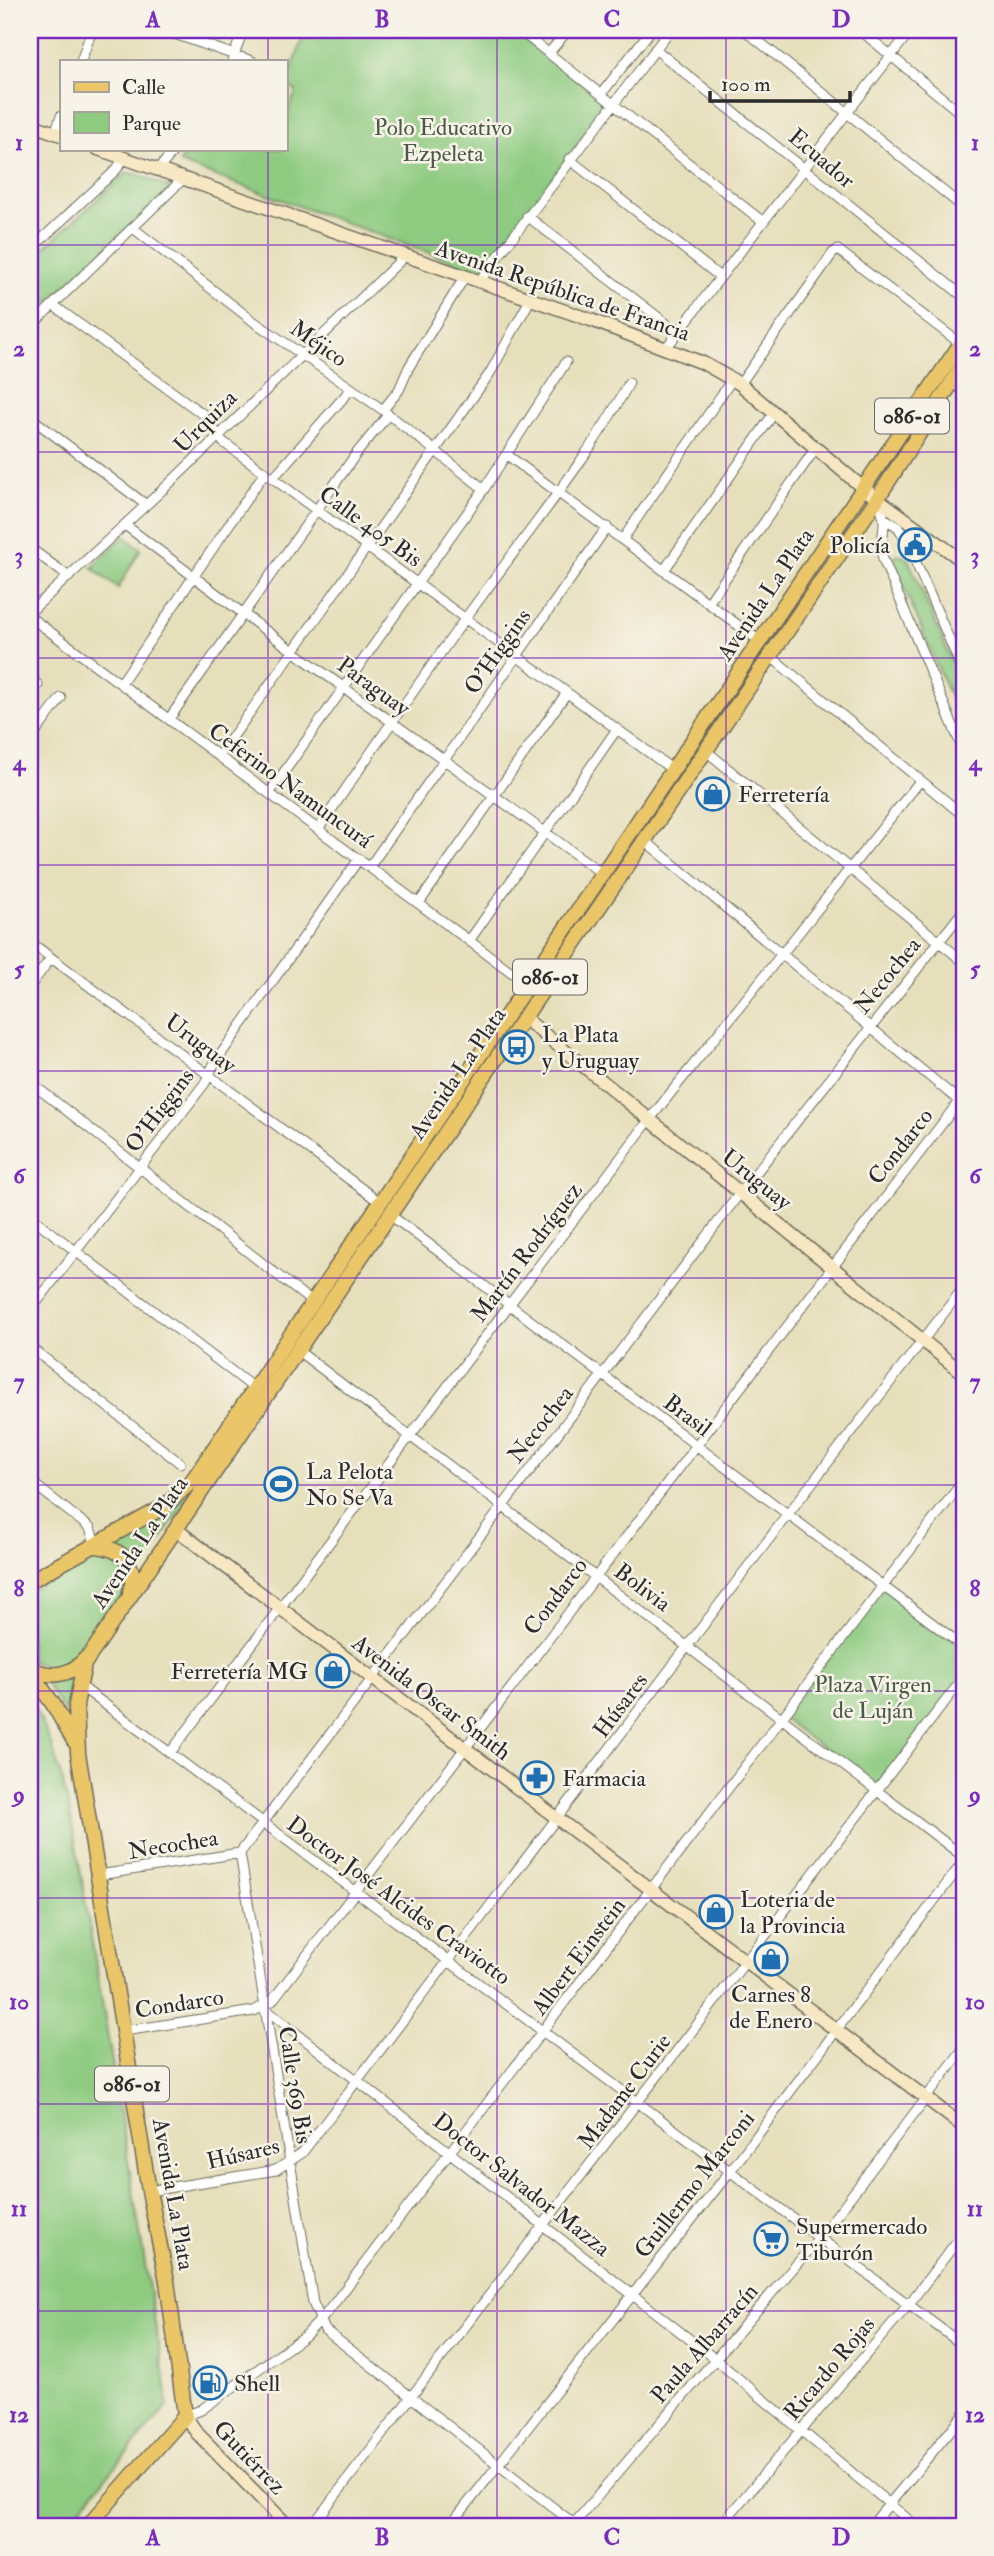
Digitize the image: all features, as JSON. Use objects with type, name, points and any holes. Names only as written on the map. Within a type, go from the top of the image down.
[{"type":"main road","points":[[30,124],[58,134]]},
{"type":"main road","name":"Avenida República de Francia","points":[[101,150],[666,348],[736,381],[863,488],[964,562]]},
{"type":"main road","name":"Avenida La Plata","points":[[185,2416],[169,2294],[149,2190],[78,1753],[76,1713],[79,1685],[87,1657],[297,1350],[529,985],[963,342]]},
{"type":"main road","name":"Avenida La Plata","points":[[30,1581],[96,1546],[180,1494],[255,1389],[312,1302],[385,1209],[523,1017],[877,499],[964,364]]},
{"type":"main road","name":"Uruguay","points":[[523,1017],[964,1374]]},
{"type":"main road","name":"Avenida Oscar Smith","points":[[176,1529],[964,2127]]},
{"type":"main road","points":[[96,1546],[121,1554],[129,1563],[132,1585],[125,1604]]},
{"type":"main road","points":[[30,1670],[43,1674],[63,1674],[76,1669],[87,1657]]},
{"type":"main road","name":"Avenida La Plata","points":[[30,1670],[58,1712],[78,1753]]},
{"type":"main road","points":[[88,2526],[185,2416]]},
{"type":"main road","name":"Gutiérrez","points":[[185,2416],[197,2433],[288,2526]]},
{"type":"street","points":[[81,60],[92,30]]},
{"type":"street","points":[[163,30],[234,58],[243,30]]},
{"type":"street","points":[[519,30],[603,93],[762,221]]},
{"type":"street","points":[[549,53],[568,30]]},
{"type":"street","points":[[603,93],[651,30]]},
{"type":"street","points":[[478,283],[612,102],[670,30]]},
{"type":"street","points":[[744,30],[964,208]]},
{"type":"street","points":[[860,30],[964,116]]},
{"type":"street","points":[[666,348],[676,331],[911,30]]},
{"type":"street","name":"Ecuador","points":[[655,49],[964,297]]},
{"type":"street","points":[[158,170],[174,150]]},
{"type":"street","points":[[30,250],[116,170],[124,158]]},
{"type":"street","points":[[569,159],[719,276]]},
{"type":"street","points":[[30,327],[183,179]]},
{"type":"street","points":[[527,216],[676,331]]},
{"type":"street","name":"Méjico","points":[[133,228],[253,321],[385,412],[484,489]]},
{"type":"street","points":[[623,539],[736,381],[838,250],[963,342]]},
{"type":"street","name":"Urquiza","points":[[30,615],[405,256]]},
{"type":"street","points":[[169,719],[385,412],[409,367],[464,278]]},
{"type":"street","points":[[219,756],[490,373],[530,300]]},
{"type":"street","name":"Calle 405 Bis","points":[[53,305],[204,415],[223,442],[673,770]]},
{"type":"street","points":[[270,792],[484,489],[566,362]]},
{"type":"street","points":[[952,382],[964,391]]},
{"type":"street","points":[[319,828],[465,618],[559,491],[611,415],[629,383]]},
{"type":"street","points":[[121,683],[269,475],[351,389]]},
{"type":"street","points":[[665,569],[774,413]]},
{"type":"street","points":[[30,418],[145,504]]},
{"type":"street","points":[[709,603],[815,449]]},
{"type":"street","points":[[507,454],[761,642]]},
{"type":"street","points":[[877,499],[887,520],[898,527],[906,540],[964,673]]},
{"type":"street","points":[[887,520],[883,559],[964,752]]},
{"type":"street","name":"Paraguay","points":[[125,525],[343,688],[603,874]]},
{"type":"street","name":"O'Higgins","points":[[370,866],[607,527]]},
{"type":"street","points":[[30,548],[69,577]]},
{"type":"street","name":"Ceferino Namuncurá","points":[[30,615],[529,985]]},
{"type":"street","points":[[769,655],[964,816]]},
{"type":"street","points":[[30,678],[38,685]]},
{"type":"street","points":[[419,903],[566,694]]},
{"type":"street","points":[[30,740],[61,698]]},
{"type":"street","points":[[469,941],[617,729]]},
{"type":"street","points":[[705,750],[964,962]]},
{"type":"street","name":"Martín Rodríguez","points":[[170,1753],[650,1119],[920,781]]},
{"type":"street","points":[[644,840],[870,1027],[963,1100]]},
{"type":"street","name":"O'Higgins","points":[[30,1311],[209,1075],[214,1064],[359,859]]},
{"type":"street","name":"Necochea","points":[[99,1875],[240,1853],[740,1193],[964,910]]},
{"type":"street","name":"Uruguay","points":[[30,942],[385,1209]]},
{"type":"street","points":[[30,986],[51,958]]},
{"type":"street","points":[[30,1082],[312,1302]]},
{"type":"street","name":"Condarco","points":[[124,2031],[264,2008],[356,1894],[831,1267],[963,1100]]},
{"type":"street","name":"Brasil","points":[[385,1209],[964,1647]]},
{"type":"street","points":[[30,1216],[255,1389]]},
{"type":"street","name":"Húsares","points":[[149,2190],[276,2170],[290,2164],[302,2153],[964,1287]]},
{"type":"street","points":[[30,1347],[180,1463]]},
{"type":"street","name":"Bolivia","points":[[297,1350],[877,1789],[964,1859]]},
{"type":"street","name":"Albert Einstein","points":[[185,2416],[201,2410],[306,2335],[319,2322],[964,1480]]},
{"type":"street","points":[[30,1481],[90,1528],[96,1546]]},
{"type":"street","name":"Madame Curie","points":[[312,2526],[545,2227],[964,1677]]},
{"type":"street","name":"Doctor José Alcides Craviotto","points":[[79,1685],[964,2346]]},
{"type":"street","name":"Calle 369 Bis","points":[[240,1853],[290,2164],[319,2322]]},
{"type":"street","name":"Guillermo Marconi","points":[[450,2526],[731,2170],[964,1859]]},
{"type":"street","name":"Doctor Salvador Mazza","points":[[264,2008],[715,2359],[803,2429],[916,2526]]},
{"type":"street","name":"Paula Albarracín","points":[[574,2525],[819,2238],[964,2048]]},
{"type":"street","name":"Ricardo Rojas","points":[[720,2526],[909,2304],[964,2232]]},
{"type":"street","points":[[319,2322],[325,2330],[574,2525]]},
{"type":"street","points":[[871,2526],[964,2414]]},
{"type":"green space","name":"Polo Educativo Ezpeleta","points":[[305,30],[512,30],[608,103],[482,272],[179,163],[188,150],[287,150],[287,116],[296,91],[287,85]]},
{"type":"green space","points":[[126,173],[137,174],[170,188],[30,319],[30,261]]},
{"type":"green space","points":[[851,520],[853,522],[137,1574],[109,1545],[174,1507],[192,1489]]},
{"type":"green space","points":[[124,536],[141,549],[118,588],[92,568]]},
{"type":"green space","points":[[897,554],[908,559],[964,689],[964,730],[893,561]]},
{"type":"green space","points":[[106,1554],[120,1560],[127,1576],[126,1587],[112,1614],[80,1654],[60,1670],[30,1661],[30,1591],[91,1557]]},
{"type":"green space","name":"Plaza Virgen de Luján","points":[[883,1587],[964,1647],[964,1677],[877,1789],[781,1717]]},
{"type":"green space","points":[[74,1678],[72,1723],[45,1682]]},
{"type":"green space","points":[[30,1701],[54,1753],[70,1815],[167,2393],[167,2406],[65,2526],[30,2526]]},
{"type":"place","name":"Policía","points":[[915,545]]},
{"type":"place","name":"Ferretería","points":[[713,794]]},
{"type":"place","name":"La Plata y Uruguay","points":[[517,1047]]},
{"type":"place","name":"La Pelota No Se Va","points":[[281,1484]]},
{"type":"place","name":"Ferretería MG","points":[[333,1671]]},
{"type":"place","name":"Farmacia","points":[[537,1778]]},
{"type":"place","name":"Loteria de la Provincia","points":[[716,1912]]},
{"type":"place","name":"Carnes 8 de Enero","points":[[771,1959]]},
{"type":"place","name":"Supermercado Tiburón","points":[[771,2239]]},
{"type":"place","name":"Shell","points":[[210,2383]]}]
